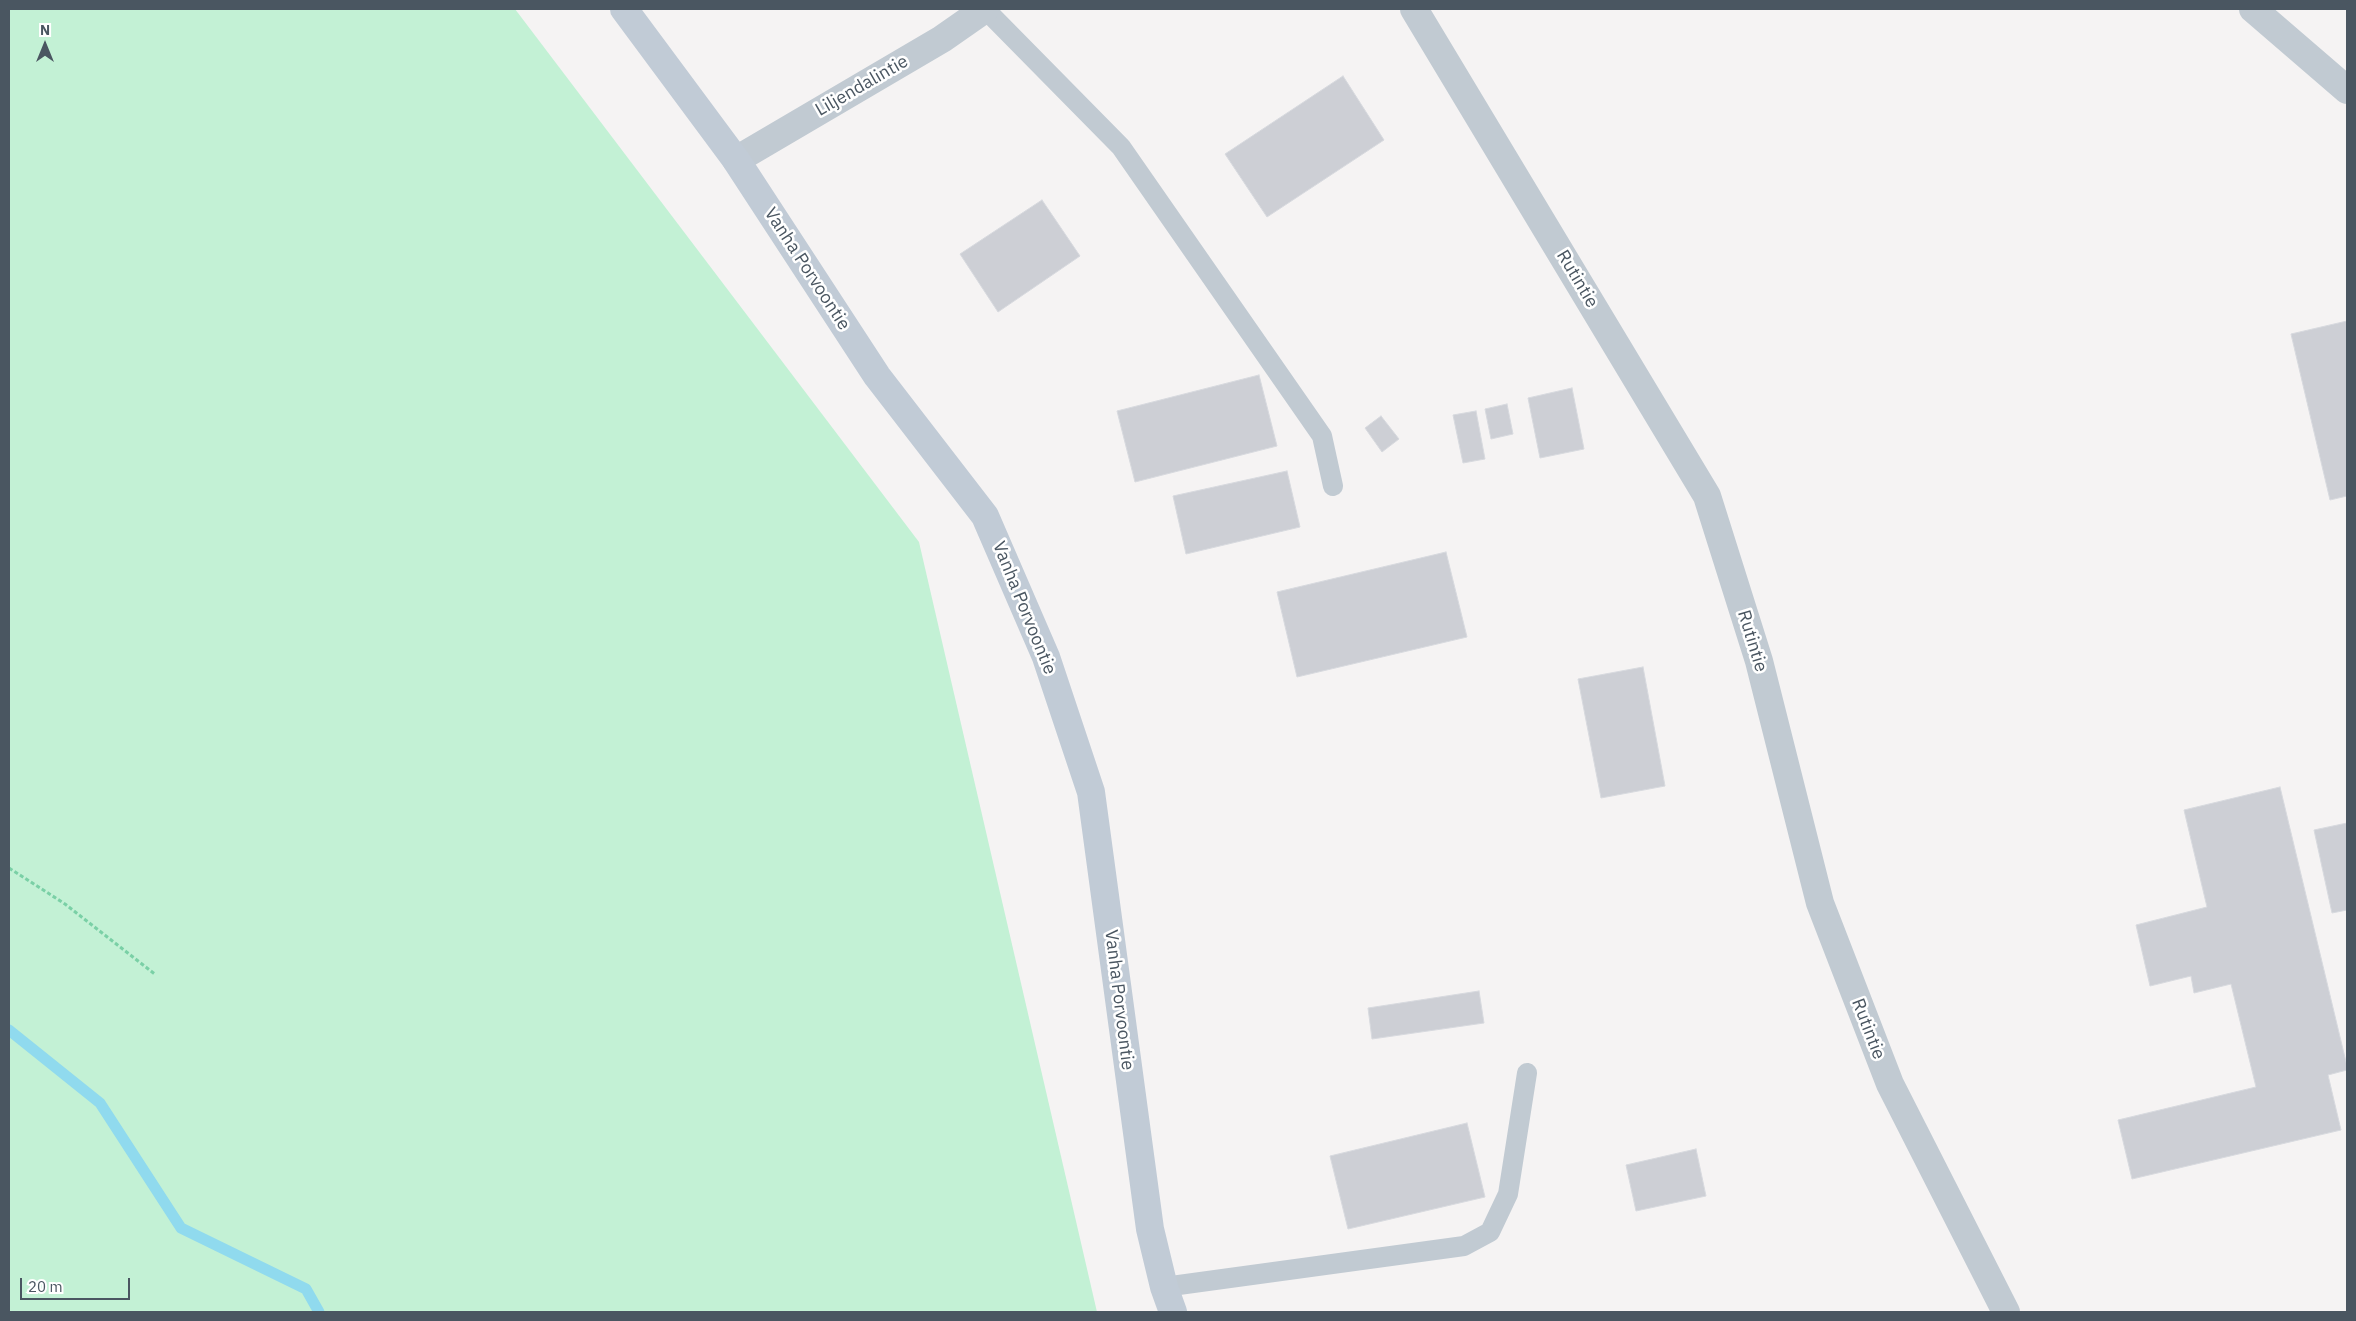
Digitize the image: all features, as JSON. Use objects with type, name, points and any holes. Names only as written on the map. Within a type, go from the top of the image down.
[{"type":"main road","name":"Vanha Porvoontie","points":[[624,9],[736,160],[877,376],[985,516],[1046,657],[1091,792],[1150,1229],[1164,1287],[1173,1312]]},
{"type":"street","name":"Liljendalintie","points":[[736,160],[942,40],[985,9]]},
{"type":"street","name":"Rutintie","points":[[1414,9],[1707,496],[1759,661],[1820,903],[1890,1084],[2006,1312]]},
{"type":"street","points":[[2253,9],[2343,76]]},
{"type":"lane","points":[[985,9],[1121,147],[1322,436],[1333,486]]},
{"type":"lane","points":[[1164,1287],[1464,1246],[1490,1232],[1508,1194],[1527,1073]]},
{"type":"path","points":[[9,868],[66,904],[156,975]]},
{"type":"green space","points":[[9,9],[515,9],[919,542],[1097,1312],[9,1312]]},
{"type":"building","points":[[1343,76],[1384,140],[1267,217],[1225,154]]},
{"type":"building","points":[[1042,200],[1080,256],[998,312],[960,254]]},
{"type":"building","points":[[2347,321],[2347,496],[2330,500],[2291,334]]},
{"type":"building","points":[[1259,375],[1277,446],[1135,482],[1117,411]]},
{"type":"building","points":[[1572,388],[1584,449],[1540,458],[1528,398]]},
{"type":"building","points":[[1507,404],[1513,434],[1491,439],[1485,409]]},
{"type":"building","points":[[1476,411],[1485,459],[1463,463],[1453,415]]},
{"type":"building","points":[[1381,416],[1399,439],[1382,452],[1365,428]]},
{"type":"building","points":[[1287,471],[1300,527],[1186,554],[1173,496]]},
{"type":"building","points":[[1446,552],[1467,637],[1297,677],[1277,592]]},
{"type":"building","points":[[1643,667],[1665,786],[1601,798],[1578,679]]},
{"type":"building","points":[[2280,787],[2347,1066],[2347,1070],[2328,1075],[2341,1130],[2132,1179],[2118,1120],[2256,1087],[2231,984],[2194,993],[2191,976],[2150,986],[2136,925],[2207,907],[2184,810]]},
{"type":"building","points":[[2347,823],[2347,910],[2332,913],[2314,830]]},
{"type":"building","points":[[1479,991],[1484,1023],[1372,1039],[1368,1008]]},
{"type":"building","points":[[1467,1123],[1485,1197],[1348,1229],[1330,1156]]},
{"type":"building","points":[[1696,1149],[1706,1196],[1636,1211],[1626,1165]]},
{"type":"waterway","points":[[9,1030],[100,1103],[181,1228],[306,1289],[319,1312]]}]
